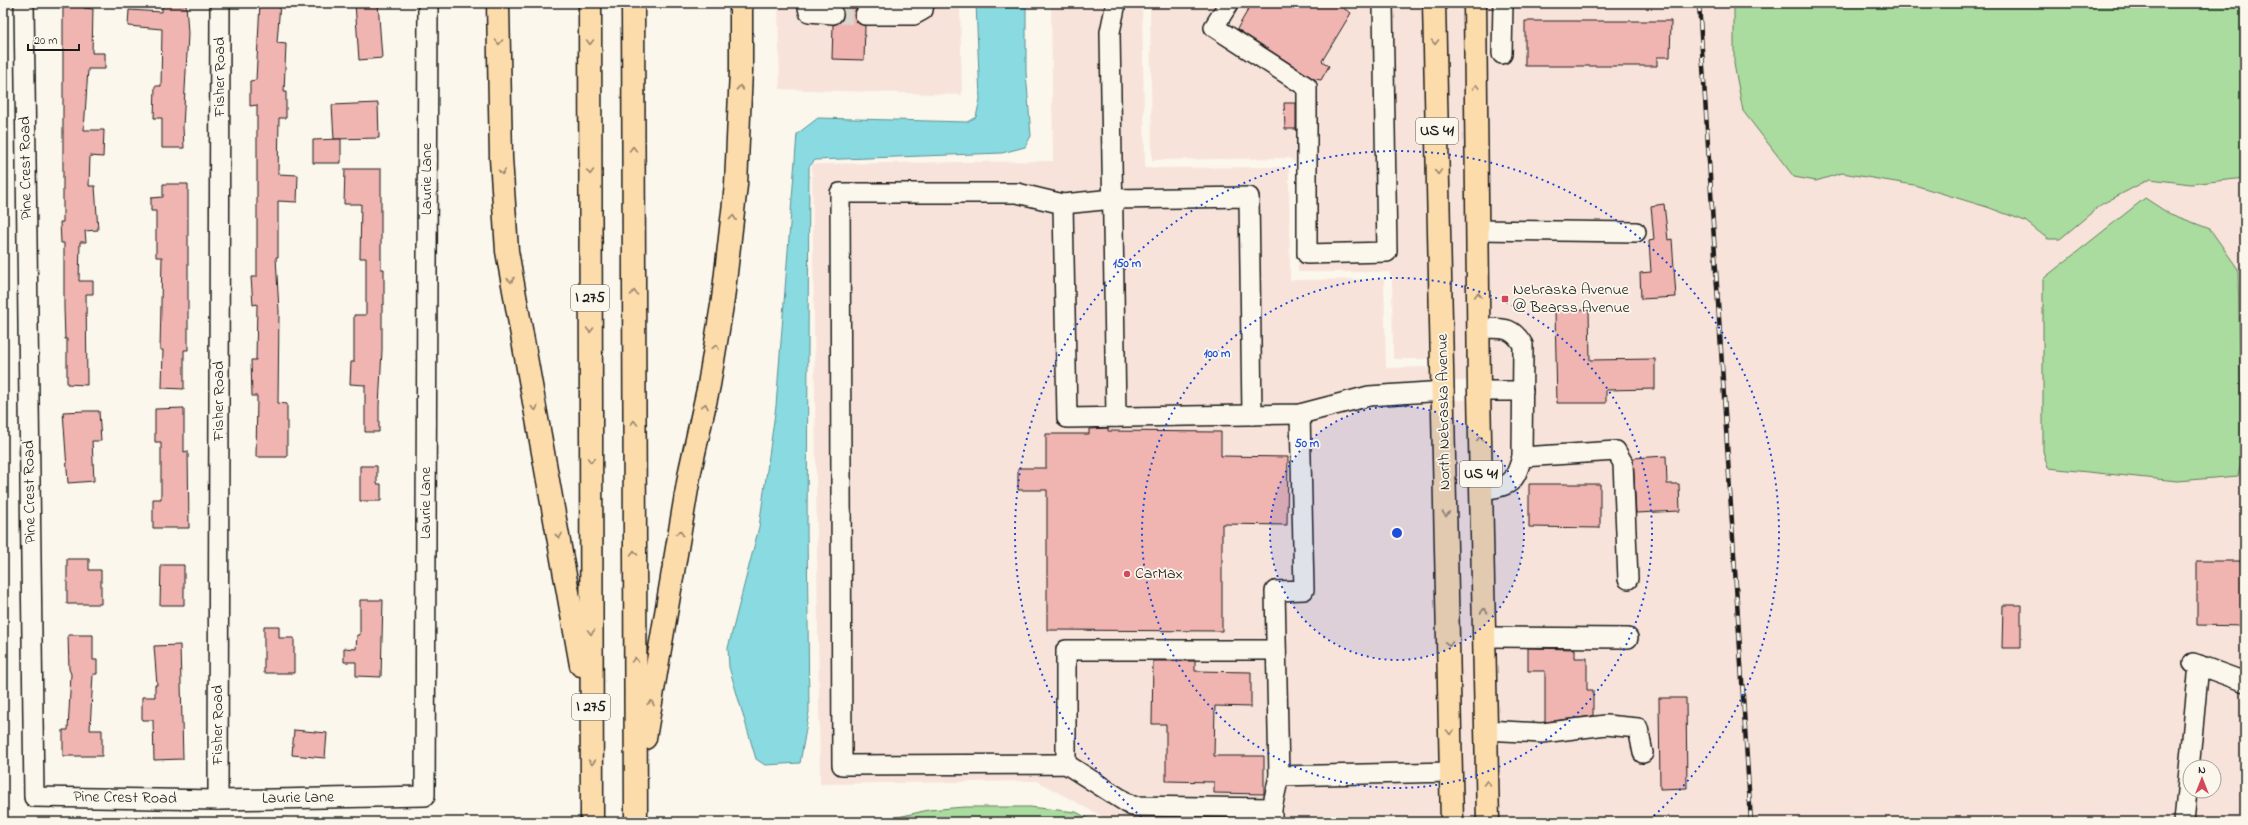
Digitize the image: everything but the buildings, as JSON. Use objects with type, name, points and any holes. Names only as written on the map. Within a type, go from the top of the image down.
[{"type":"main road","points":[[498,3],[501,158],[507,251],[591,728]]},
{"type":"main road","name":"I 275","points":[[590,3],[592,822]]},
{"type":"main road","points":[[633,3],[636,822]]},
{"type":"main road","points":[[636,797],[690,471],[709,385],[723,299],[736,186],[741,70],[741,3]]},
{"type":"main road","name":"North Nebraska Avenue","points":[[1434,3],[1444,391],[1452,822]]},
{"type":"main road","name":"US 41","points":[[1476,3],[1478,328],[1488,822]]},
{"type":"main road","points":[[1444,391],[1479,391]]},
{"type":"street","name":"Pine Crest Road","points":[[24,3],[34,797],[218,800]]},
{"type":"street","name":"Fisher Road","points":[[218,800],[220,3]]},
{"type":"street","name":"Laurie Lane","points":[[218,800],[425,796],[428,3]]},
{"type":"street","points":[[865,14],[914,15],[923,10],[924,3]]},
{"type":"street","points":[[1116,3],[1110,32],[1116,417]]},
{"type":"street","points":[[1229,3],[1214,27],[1307,87],[1307,254],[1387,252],[1383,3]]},
{"type":"street","points":[[1502,54],[1503,3]]},
{"type":"street","points":[[807,5],[813,14],[833,14]]},
{"type":"street","points":[[1252,415],[1249,197],[1113,199],[1063,204],[1017,192],[840,193],[842,765],[1066,764],[1132,806],[1219,815],[1272,815],[1279,776],[1275,591],[1304,590],[1300,414]]},
{"type":"street","points":[[1063,204],[1067,418],[1300,414],[1369,396],[1444,391]]},
{"type":"street","points":[[1478,230],[1636,232]]},
{"type":"street","points":[[1478,328],[1509,329],[1517,335],[1522,345],[1523,391],[1522,457],[1516,477],[1504,487],[1481,490]]},
{"type":"street","points":[[1479,391],[1523,391]]},
{"type":"street","points":[[1522,457],[1616,452],[1623,463],[1628,579]]},
{"type":"street","points":[[1484,637],[1628,638]]},
{"type":"street","points":[[1066,764],[1066,650],[1276,650]]},
{"type":"street","points":[[2184,822],[2196,664],[2245,682]]},
{"type":"street","points":[[1486,730],[1542,733],[1606,725],[1638,728],[1643,753]]},
{"type":"street","points":[[1279,776],[1451,772]]},
{"type":"shaded area","points":[[778,3],[960,3],[962,95],[780,89]]},
{"type":"shaded area","name":"CarMax","points":[[1051,3],[1142,3],[1145,168],[1289,167],[1290,280],[1384,279],[1386,368],[1434,367],[1441,822],[1112,822],[1037,781],[820,784],[812,164],[1053,161]]},
{"type":"shaded area","points":[[1150,3],[1425,3],[1434,359],[1393,359],[1392,279],[1389,272],[1298,272],[1296,167],[1293,160],[1289,158],[1152,160]]},
{"type":"shaded area","points":[[1443,3],[1467,3],[1470,381],[1452,381]]},
{"type":"shaded area","points":[[1484,3],[1734,3],[1734,64],[1743,111],[1816,181],[1842,173],[1914,185],[1987,207],[2025,221],[2048,239],[2060,238],[2102,204],[2150,179],[2191,184],[2245,178],[2245,822],[1497,822],[1488,391]],"holes":[[[2145,199],[2168,213],[2210,229],[2238,269],[2242,459],[2238,476],[2048,467],[2043,451],[2043,279]]]},
{"type":"shaded area","points":[[1453,400],[1471,400],[1479,822],[1461,822]]},
{"type":"green space","points":[[1734,3],[2245,3],[2245,178],[2191,184],[2150,179],[2102,204],[2060,239],[2048,239],[2025,221],[1987,207],[1914,185],[1842,173],[1816,181],[1794,177],[1743,111],[1734,64]]},
{"type":"green space","points":[[2145,198],[2168,213],[2210,229],[2238,269],[2242,459],[2238,476],[2177,481],[2048,468],[2043,451],[2043,279]]},
{"type":"green space","points":[[964,807],[1030,807],[1076,812],[1095,822],[843,822],[886,820],[928,810]]},
{"type":"water","points":[[976,3],[1026,3],[1026,72],[1031,136],[1025,147],[1002,153],[815,160],[809,167],[807,528],[809,712],[800,763],[765,765],[756,759],[729,667],[728,648],[759,527],[776,406],[797,134],[818,118],[967,122],[976,117],[980,99]]},
{"type":"tunnel","points":[[833,14],[865,15]]},
{"type":"railway","points":[[1699,3],[1751,822]]},
{"type":"place","name":"Nebraska Avenue @ Bearss Avenue","points":[[1505,299]]},
{"type":"place","name":"CarMax","points":[[1127,574]]}]
